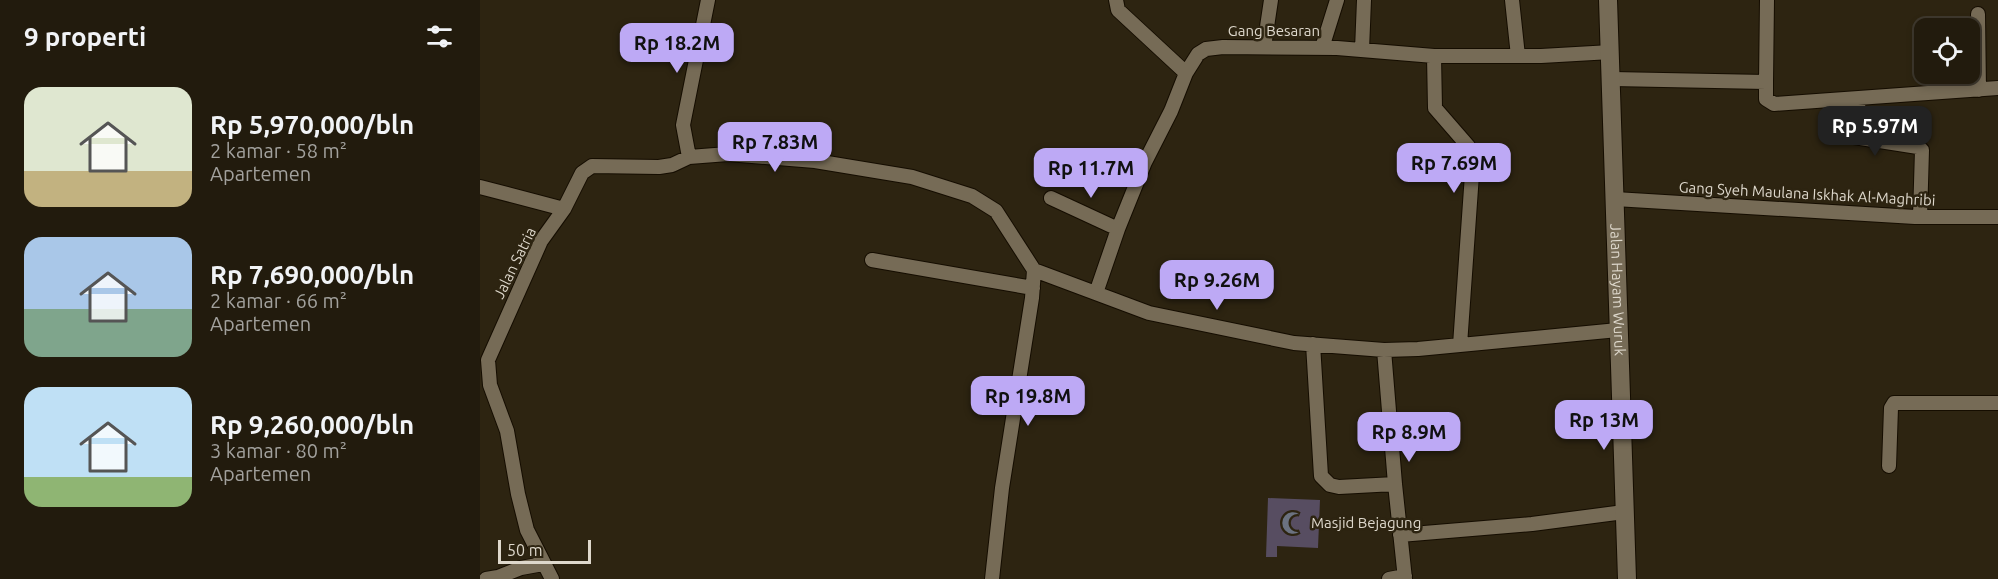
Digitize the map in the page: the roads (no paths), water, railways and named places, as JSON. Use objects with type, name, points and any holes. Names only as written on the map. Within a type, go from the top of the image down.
[{"type":"main road","name":"Jalan Hayam Wuruk","points":[[1608,0],[1627,579]]},
{"type":"street","points":[[708,0],[683,125],[689,157],[737,154],[815,161],[912,177],[945,186],[972,196],[996,211],[1034,270],[1002,488],[992,579]]},
{"type":"street","points":[[1116,0],[1118,10],[1186,73]]},
{"type":"street","points":[[1264,47],[1271,0]]},
{"type":"street","points":[[1322,48],[1338,0]]},
{"type":"street","points":[[1362,50],[1364,0]]},
{"type":"street","points":[[1512,0],[1518,56]]},
{"type":"street","points":[[1767,0],[1766,99],[1774,104],[1998,88]]},
{"type":"street","points":[[1978,14],[1979,90]]},
{"type":"street","name":"Gang Besaran","points":[[1096,293],[1118,229],[1145,162],[1171,111],[1186,73],[1198,54],[1206,49],[1223,47],[1322,48],[1434,56],[1518,56],[1611,52]]},
{"type":"street","points":[[1434,56],[1435,108],[1468,146],[1473,160],[1460,345]]},
{"type":"street","points":[[1612,79],[1766,82]]},
{"type":"street","points":[[1859,99],[1854,137],[1918,147],[1922,150],[1920,217]]},
{"type":"street","name":"Jalan Satria","points":[[552,579],[529,538],[525,524],[507,431],[490,385],[487,365],[490,354],[536,252],[564,209],[579,177],[588,168],[597,166],[659,167],[672,165],[689,157]]},
{"type":"street","points":[[480,187],[564,209]]},
{"type":"street","points":[[1051,198],[1118,229]]},
{"type":"street","name":"Gang Syeh Maulana Iskhak Al-Maghribi","points":[[1615,199],[1920,217],[1998,217]]},
{"type":"street","points":[[872,260],[1033,288]]},
{"type":"street","points":[[1034,270],[1149,314],[1294,343],[1384,350],[1618,330]]},
{"type":"street","points":[[1313,344],[1321,476],[1330,485],[1339,487],[1395,484]]},
{"type":"street","points":[[1384,350],[1405,578],[1389,579]]},
{"type":"street","points":[[1889,466],[1891,408],[1894,404],[1998,403]]},
{"type":"street","points":[[1400,535],[1532,524],[1624,512]]},
{"type":"street","points":[[486,579],[543,564]]},
{"type":"place","name":"Masjid Bejagung","points":[[1293,523]]}]
